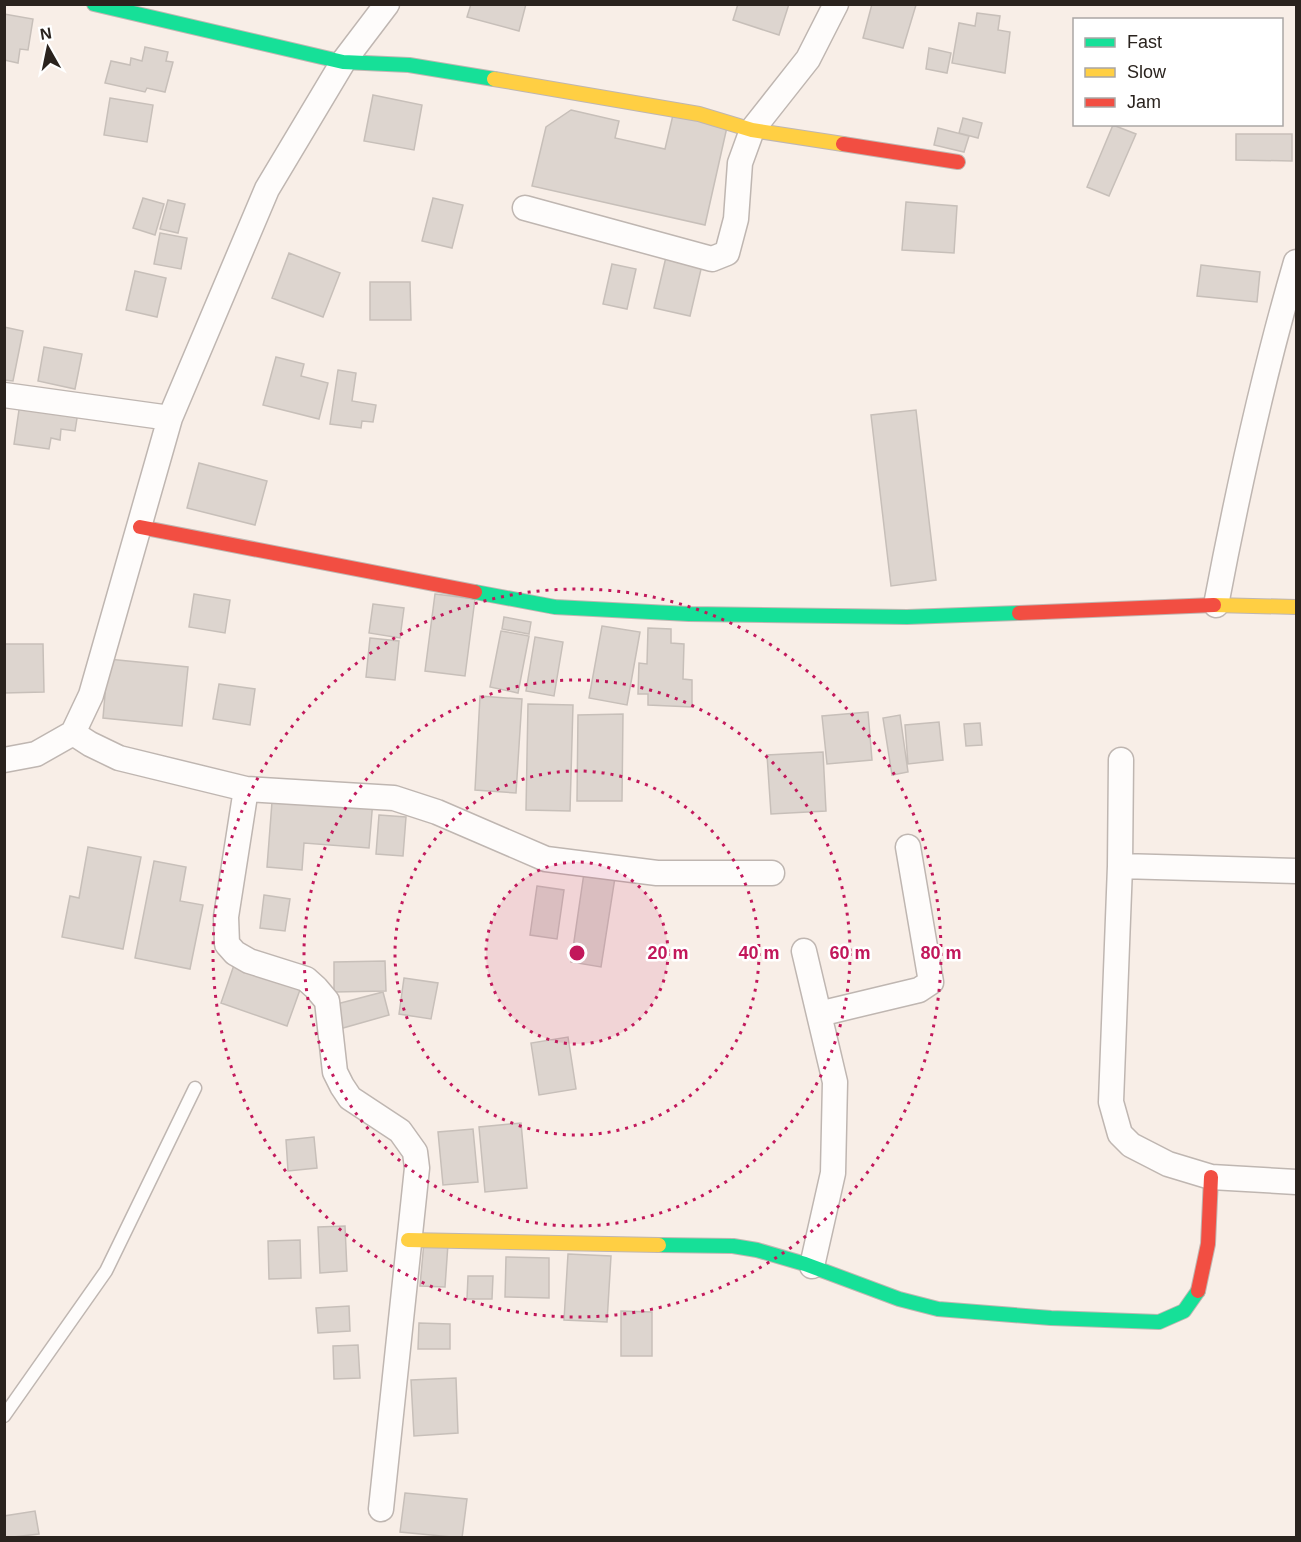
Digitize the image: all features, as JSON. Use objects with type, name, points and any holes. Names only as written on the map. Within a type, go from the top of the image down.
[{"type":"street","points":[[94,4],[343,62],[409,65],[699,114],[752,130],[958,162]]},
{"type":"street","points":[[4,760],[36,754],[74,733],[91,695],[170,418],[267,189],[343,62],[387,4]]},
{"type":"street","points":[[525,208],[712,259],[727,253],[736,219],[740,164],[752,130],[808,59],[836,4]]},
{"type":"street","points":[[1216,605],[1260,393],[1296,262]]},
{"type":"street","points":[[4,395],[170,418]]},
{"type":"street","points":[[140,527],[555,607],[689,614],[907,618],[1216,605],[1296,607]]},
{"type":"street","points":[[74,733],[90,744],[119,758],[246,789],[394,798],[437,812],[546,859],[657,873],[772,873]]},
{"type":"street","points":[[1121,759],[1120,866],[1111,1102],[1120,1134],[1131,1144],[1168,1164],[1211,1177],[1296,1182]]},
{"type":"street","points":[[246,789],[226,917],[227,944],[235,953],[249,961],[306,979],[327,1001],[335,1072],[342,1086],[350,1098],[400,1131],[415,1152],[417,1168],[381,1509]]},
{"type":"street","points":[[819,1014],[919,990],[931,982],[908,847]]},
{"type":"street","points":[[1120,866],[1296,870]]},
{"type":"street","points":[[804,951],[835,1082],[833,1173],[812,1266]]},
{"type":"street","points":[[408,1240],[733,1246],[762,1250],[812,1266],[865,1289],[926,1307],[1064,1320],[1159,1322],[1174,1319],[1193,1304],[1201,1286],[1208,1233],[1211,1177]]},
{"type":"lane","points":[[4,1416],[106,1271],[195,1088]]},
{"type":"building","points":[[471,4],[526,4],[519,31],[467,17]]},
{"type":"building","points":[[738,4],[789,4],[779,35],[733,20]]},
{"type":"building","points":[[872,4],[916,5],[903,48],[863,38]]},
{"type":"building","points":[[977,13],[1000,16],[998,30],[1010,32],[1005,73],[952,63],[959,23],[975,26]]},
{"type":"building","points":[[4,14],[33,19],[28,50],[20,49],[18,63],[4,60]]},
{"type":"building","points":[[145,47],[168,52],[166,61],[173,62],[165,92],[147,88],[145,92],[105,83],[111,61],[130,65],[131,58],[142,61]]},
{"type":"building","points":[[929,48],[951,53],[947,73],[926,69]]},
{"type":"building","points":[[373,95],[422,105],[414,150],[364,141]]},
{"type":"building","points":[[110,98],[153,105],[147,142],[104,135]]},
{"type":"building","points":[[571,110],[619,121],[615,138],[665,149],[673,115],[727,127],[705,225],[532,186],[546,127]]},
{"type":"building","points":[[963,118],[982,123],[978,138],[959,133]]},
{"type":"building","points":[[1113,126],[1136,134],[1109,196],[1087,187]]},
{"type":"building","points":[[938,128],[969,136],[964,152],[934,145]]},
{"type":"building","points":[[1236,134],[1292,134],[1292,161],[1236,160]]},
{"type":"building","points":[[143,198],[164,204],[155,235],[133,228]]},
{"type":"building","points":[[433,198],[463,205],[452,248],[422,241]]},
{"type":"building","points":[[168,200],[185,204],[178,233],[160,229]]},
{"type":"building","points":[[906,202],[957,206],[954,253],[902,250]]},
{"type":"building","points":[[160,233],[187,238],[181,269],[154,264]]},
{"type":"building","points":[[289,253],[340,273],[323,317],[272,298]]},
{"type":"building","points":[[666,257],[702,265],[690,316],[654,308]]},
{"type":"building","points":[[612,264],[636,269],[627,309],[603,304]]},
{"type":"building","points":[[1201,265],[1260,272],[1257,302],[1197,296]]},
{"type":"building","points":[[135,271],[166,278],[157,317],[126,310]]},
{"type":"building","points":[[370,282],[410,282],[411,320],[370,320]]},
{"type":"building","points":[[4,327],[23,331],[13,381],[4,380]]},
{"type":"building","points":[[44,347],[82,354],[75,389],[38,381]]},
{"type":"building","points":[[276,357],[304,364],[301,376],[328,383],[319,419],[263,405]]},
{"type":"building","points":[[338,370],[356,373],[352,401],[376,405],[373,422],[362,421],[361,428],[330,424]]},
{"type":"building","points":[[20,403],[78,412],[75,431],[61,429],[60,440],[51,438],[49,449],[14,444]]},
{"type":"building","points":[[916,410],[936,580],[891,586],[871,415]]},
{"type":"building","points":[[199,463],[267,481],[255,525],[187,508]]},
{"type":"building","points":[[194,594],[230,600],[225,633],[189,627]]},
{"type":"building","points":[[435,594],[475,599],[465,676],[425,671]]},
{"type":"building","points":[[373,604],[404,608],[400,638],[369,633]]},
{"type":"building","points":[[504,617],[531,622],[529,634],[502,629]]},
{"type":"building","points":[[602,626],[640,632],[627,705],[589,698]]},
{"type":"building","points":[[648,628],[671,629],[671,643],[684,644],[683,679],[692,680],[692,707],[648,705],[648,694],[638,694],[639,663],[647,664]]},
{"type":"building","points":[[501,631],[529,636],[518,693],[490,687]]},
{"type":"building","points":[[535,637],[563,642],[554,696],[526,691]]},
{"type":"building","points":[[370,638],[399,641],[395,680],[366,677]]},
{"type":"building","points":[[4,644],[43,644],[44,692],[4,693]]},
{"type":"building","points":[[108,659],[188,667],[182,726],[103,718]]},
{"type":"building","points":[[219,684],[255,689],[250,725],[213,719]]},
{"type":"building","points":[[480,696],[522,699],[516,793],[475,790]]},
{"type":"building","points":[[528,704],[573,705],[570,811],[526,810]]},
{"type":"building","points":[[868,712],[872,760],[827,764],[822,716]]},
{"type":"building","points":[[623,714],[622,801],[577,801],[578,715]]},
{"type":"building","points":[[900,715],[908,772],[892,775],[883,718]]},
{"type":"building","points":[[939,722],[943,760],[908,764],[905,725]]},
{"type":"building","points":[[980,723],[982,745],[966,746],[964,724]]},
{"type":"building","points":[[823,752],[826,811],[771,814],[767,755]]},
{"type":"building","points":[[373,800],[369,848],[304,843],[302,870],[267,867],[272,802]]},
{"type":"building","points":[[379,815],[406,817],[403,856],[376,854]]},
{"type":"building","points":[[88,847],[141,857],[123,949],[62,937],[70,896],[79,898]]},
{"type":"building","points":[[154,861],[186,867],[180,901],[203,905],[190,969],[135,958]]},
{"type":"building","points":[[585,866],[616,871],[601,967],[571,962]]},
{"type":"building","points":[[537,886],[564,890],[557,939],[530,935]]},
{"type":"building","points":[[264,895],[290,899],[285,931],[260,928]]},
{"type":"building","points":[[385,961],[386,991],[334,992],[334,962]]},
{"type":"building","points":[[234,965],[301,987],[287,1026],[221,1003]]},
{"type":"building","points":[[404,978],[438,983],[431,1019],[399,1014]]},
{"type":"building","points":[[383,992],[389,1015],[336,1030],[329,1006]]},
{"type":"building","points":[[568,1037],[576,1089],[539,1095],[531,1043]]},
{"type":"building","points":[[521,1123],[527,1188],[485,1192],[479,1127]]},
{"type":"building","points":[[473,1129],[478,1182],[443,1185],[438,1132]]},
{"type":"building","points":[[314,1137],[317,1168],[288,1171],[286,1140]]},
{"type":"building","points":[[345,1226],[347,1271],[320,1273],[318,1227]]},
{"type":"building","points":[[300,1240],[301,1278],[269,1279],[268,1241]]},
{"type":"building","points":[[424,1242],[448,1244],[445,1287],[420,1286]]},
{"type":"building","points":[[568,1254],[611,1256],[607,1322],[564,1320]]},
{"type":"building","points":[[506,1257],[549,1258],[549,1298],[505,1297]]},
{"type":"building","points":[[468,1276],[493,1276],[492,1299],[467,1299]]},
{"type":"building","points":[[349,1306],[350,1331],[318,1333],[316,1308]]},
{"type":"building","points":[[621,1311],[652,1312],[652,1356],[621,1356]]},
{"type":"building","points":[[419,1323],[450,1324],[450,1349],[418,1349]]},
{"type":"building","points":[[358,1345],[360,1378],[334,1379],[333,1346]]},
{"type":"building","points":[[456,1378],[458,1433],[414,1436],[411,1380]]},
{"type":"building","points":[[405,1493],[467,1499],[462,1538],[400,1532]]},
{"type":"building","points":[[35,1511],[39,1534],[4,1538],[4,1516]]},
{"type":"traffic: fast","points":[[94,4],[343,62],[409,65],[494,79]]},
{"type":"traffic: fast","points":[[475,592],[555,607],[689,614],[907,617],[1019,613]]},
{"type":"traffic: fast","points":[[659,1245],[733,1246],[757,1250],[805,1264],[899,1299],[938,1309],[1051,1318],[1159,1322],[1184,1311],[1198,1291]]},
{"type":"traffic: slow","points":[[494,79],[699,114],[752,130],[843,144]]},
{"type":"traffic: slow","points":[[1214,605],[1296,607]]},
{"type":"traffic: slow","points":[[408,1240],[659,1245]]},
{"type":"traffic: jam","points":[[843,144],[958,162]]},
{"type":"traffic: jam","points":[[140,527],[475,592]]},
{"type":"traffic: jam","points":[[1019,613],[1214,605]]},
{"type":"traffic: jam","points":[[1198,1291],[1208,1244],[1211,1177]]}]
